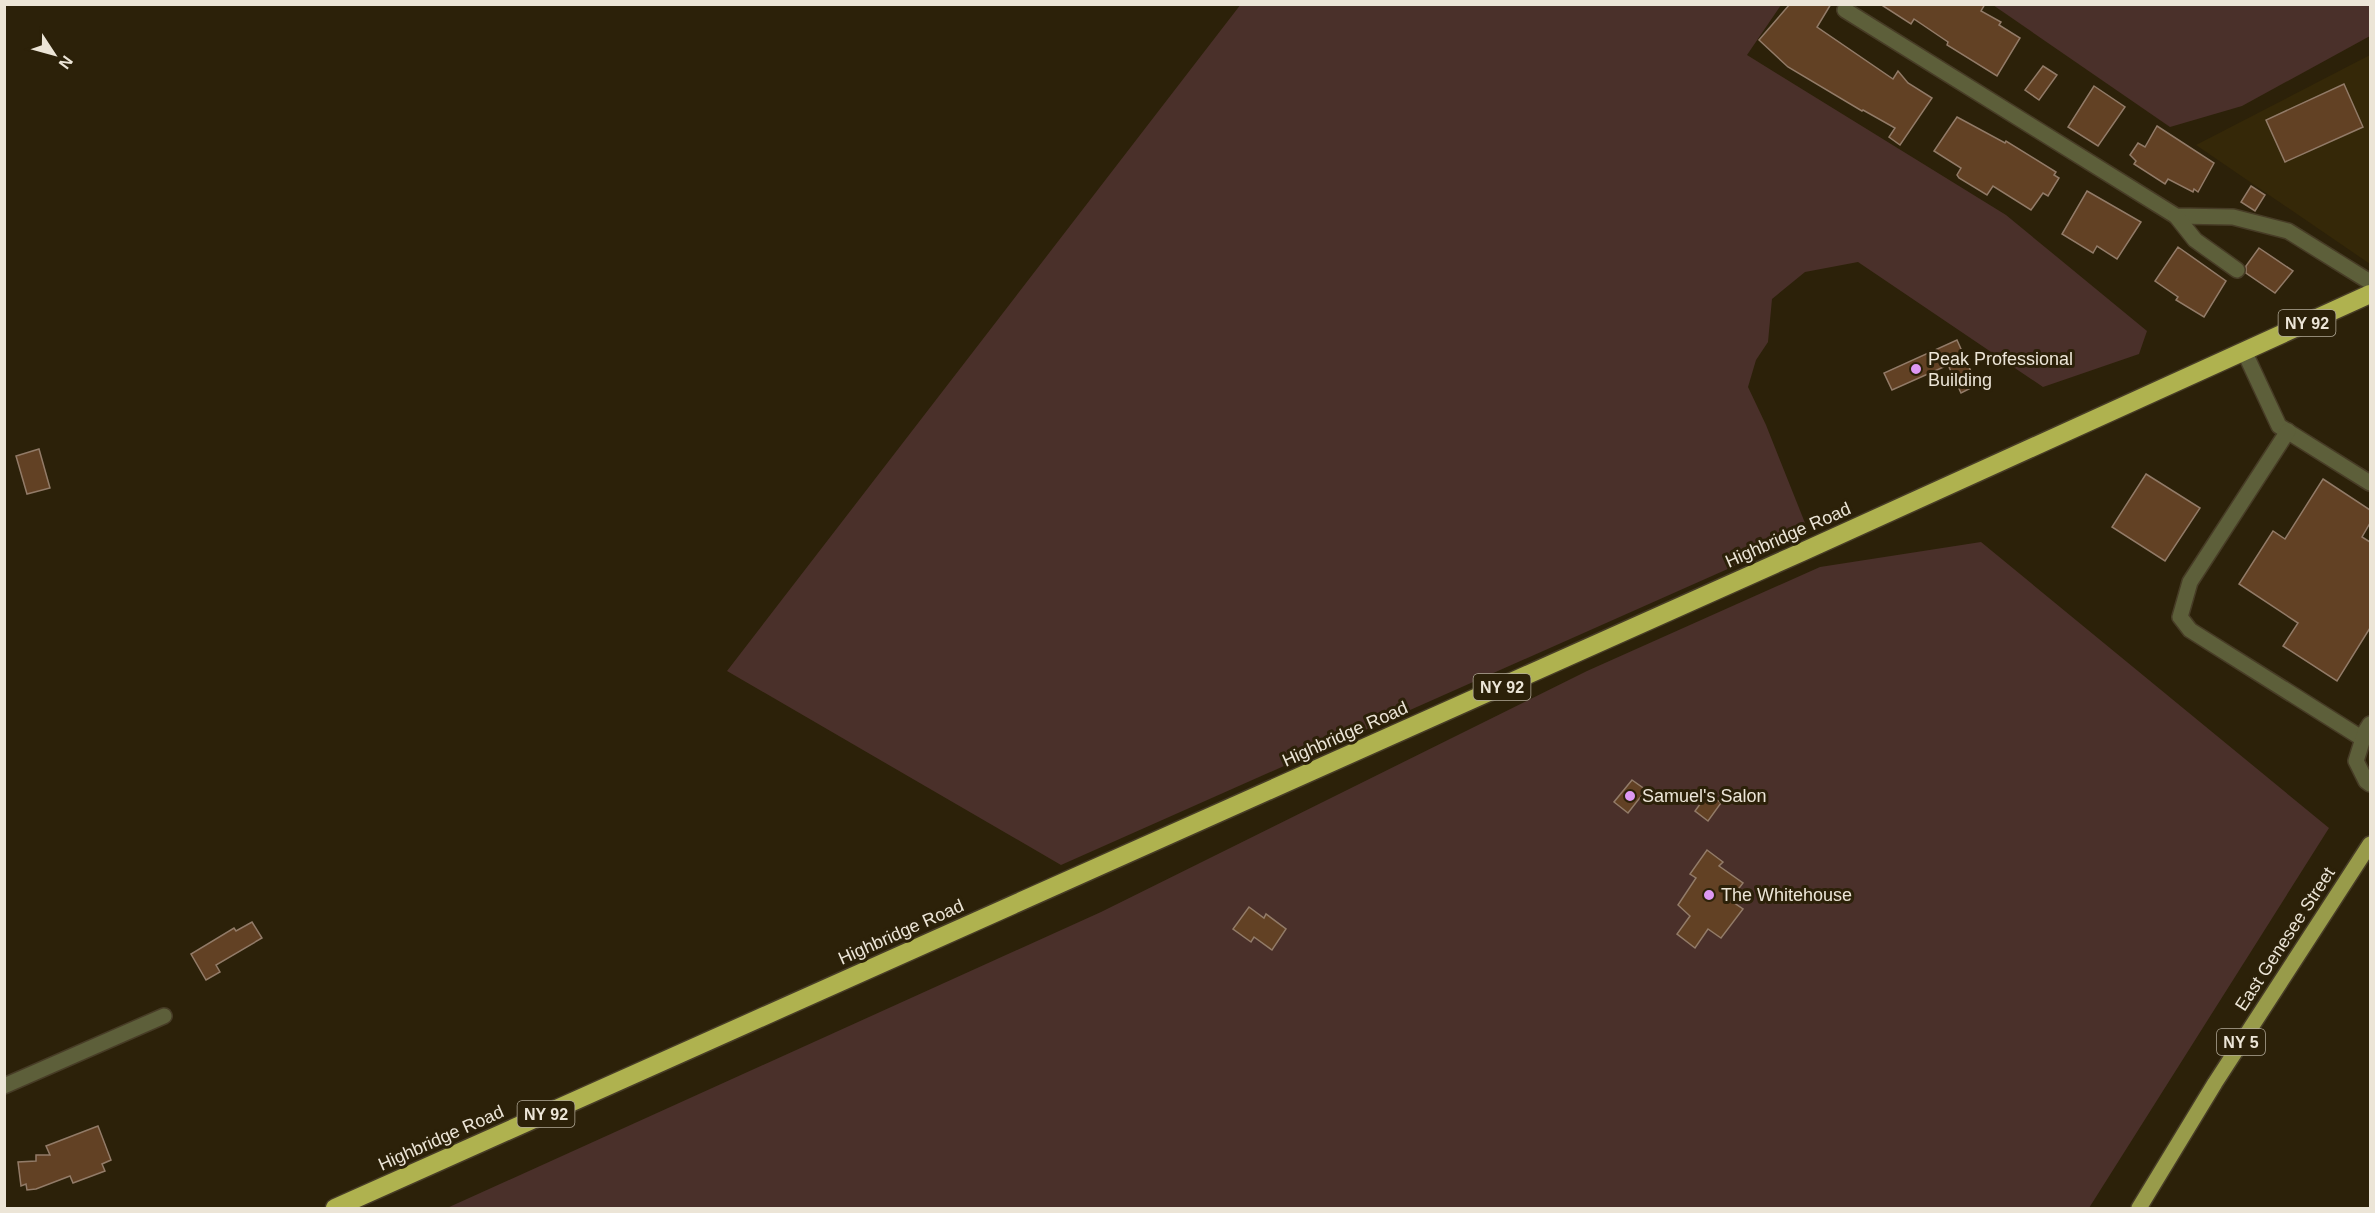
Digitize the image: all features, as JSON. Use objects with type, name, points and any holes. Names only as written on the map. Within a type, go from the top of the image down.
[{"type":"highway","name":"Highbridge Road","points":[[335,1209],[1791,557],[2370,294]]},
{"type":"main road","name":"East Genesee Street","points":[[2139,1209],[2215,1083],[2370,844]]},
{"type":"street","points":[[1845,10],[2176,216],[2195,240],[2236,270]]},
{"type":"street","points":[[2176,216],[2233,217],[2288,231],[2370,282]]},
{"type":"street","points":[[2244,351],[2279,426],[2370,483]]},
{"type":"street","points":[[2288,431],[2190,582],[2180,617],[2190,630],[2363,739]]},
{"type":"street","points":[[2370,724],[2356,761],[2366,781],[2370,784]]},
{"type":"street","points":[[4,1086],[164,1016]]},
{"type":"shaded area","points":[[1241,4],[1781,5],[1747,55],[2006,215],[2147,331],[2139,354],[2043,387],[1858,262],[1805,272],[1772,299],[1768,342],[1756,360],[1748,387],[1766,425],[1809,533],[1061,865],[727,671]]},
{"type":"shaded area","points":[[1993,5],[2370,5],[2370,36],[2242,106],[2170,127]]},
{"type":"shaded area","points":[[2370,55],[2370,264],[2196,145]]},
{"type":"shaded area","points":[[1981,542],[2329,828],[2089,1208],[447,1208],[1101,912],[1587,671],[1820,567]]},
{"type":"building","points":[[1790,4],[1831,4],[1817,27],[1893,79],[1898,71],[1908,83],[1932,98],[1900,145],[1889,137],[1895,128],[1788,67],[1759,40]]},
{"type":"building","points":[[1880,4],[1985,4],[1981,11],[2001,22],[1999,25],[2020,38],[1997,76],[1947,45],[1948,42],[1914,19],[1911,24]]},
{"type":"building","points":[[2043,66],[2057,75],[2039,100],[2025,90]]},
{"type":"building","points":[[2344,84],[2363,127],[2285,162],[2266,120]]},
{"type":"building","points":[[2094,86],[2125,107],[2098,146],[2068,127]]},
{"type":"building","points":[[1957,117],[2005,143],[2006,141],[2056,172],[2054,175],[2059,178],[2048,196],[2043,193],[2031,210],[1993,186],[1987,195],[1959,178],[1957,175],[1961,168],[1934,151]]},
{"type":"building","points":[[2157,126],[2214,163],[2198,192],[2194,189],[2193,192],[2168,179],[2165,184],[2134,164],[2136,161],[2130,155],[2138,143],[2145,147]]},
{"type":"building","points":[[2251,186],[2265,195],[2255,211],[2241,202]]},
{"type":"building","points":[[2087,191],[2141,222],[2117,259],[2097,246],[2093,253],[2062,234]]},
{"type":"building","points":[[2178,247],[2226,281],[2204,317],[2176,300],[2178,297],[2155,281]]},
{"type":"building","points":[[2259,248],[2293,271],[2275,293],[2246,273],[2246,266]]},
{"type":"building","name":"Peak Professional Building","points":[[1957,340],[1977,385],[1961,393],[1948,365],[1892,390],[1884,373]]},
{"type":"building","points":[[39,449],[50,488],[27,494],[16,456]]},
{"type":"building","points":[[2146,474],[2200,508],[2165,561],[2112,527]]},
{"type":"building","points":[[2323,479],[2370,510],[2370,523],[2362,537],[2370,542],[2370,628],[2337,681],[2283,646],[2298,623],[2239,584],[2273,531],[2285,539]]},
{"type":"building","name":"Samuel's Salon","points":[[1632,780],[1646,790],[1628,813],[1614,802]]},
{"type":"building","points":[[1708,793],[1721,803],[1708,821],[1695,811]]},
{"type":"building","name":"The Whitehouse","points":[[1707,850],[1723,862],[1719,866],[1743,883],[1730,900],[1743,909],[1721,938],[1708,929],[1695,948],[1677,934],[1690,916],[1678,905],[1696,878],[1690,874]]},
{"type":"building","points":[[1249,907],[1264,918],[1266,914],[1286,929],[1272,950],[1254,937],[1251,942],[1233,929]]},
{"type":"building","points":[[252,922],[262,938],[216,965],[220,972],[206,980],[191,954],[234,928],[236,931]]},
{"type":"building","points":[[98,1126],[111,1160],[102,1164],[105,1171],[73,1183],[70,1176],[36,1189],[27,1190],[26,1184],[21,1186],[18,1162],[36,1161],[36,1155],[50,1155],[46,1146]]},
{"type":"place","name":"Peak Professional Building","points":[[1916,369]]},
{"type":"place","name":"Samuel's Salon","points":[[1630,796]]},
{"type":"place","name":"The Whitehouse","points":[[1709,895]]}]
